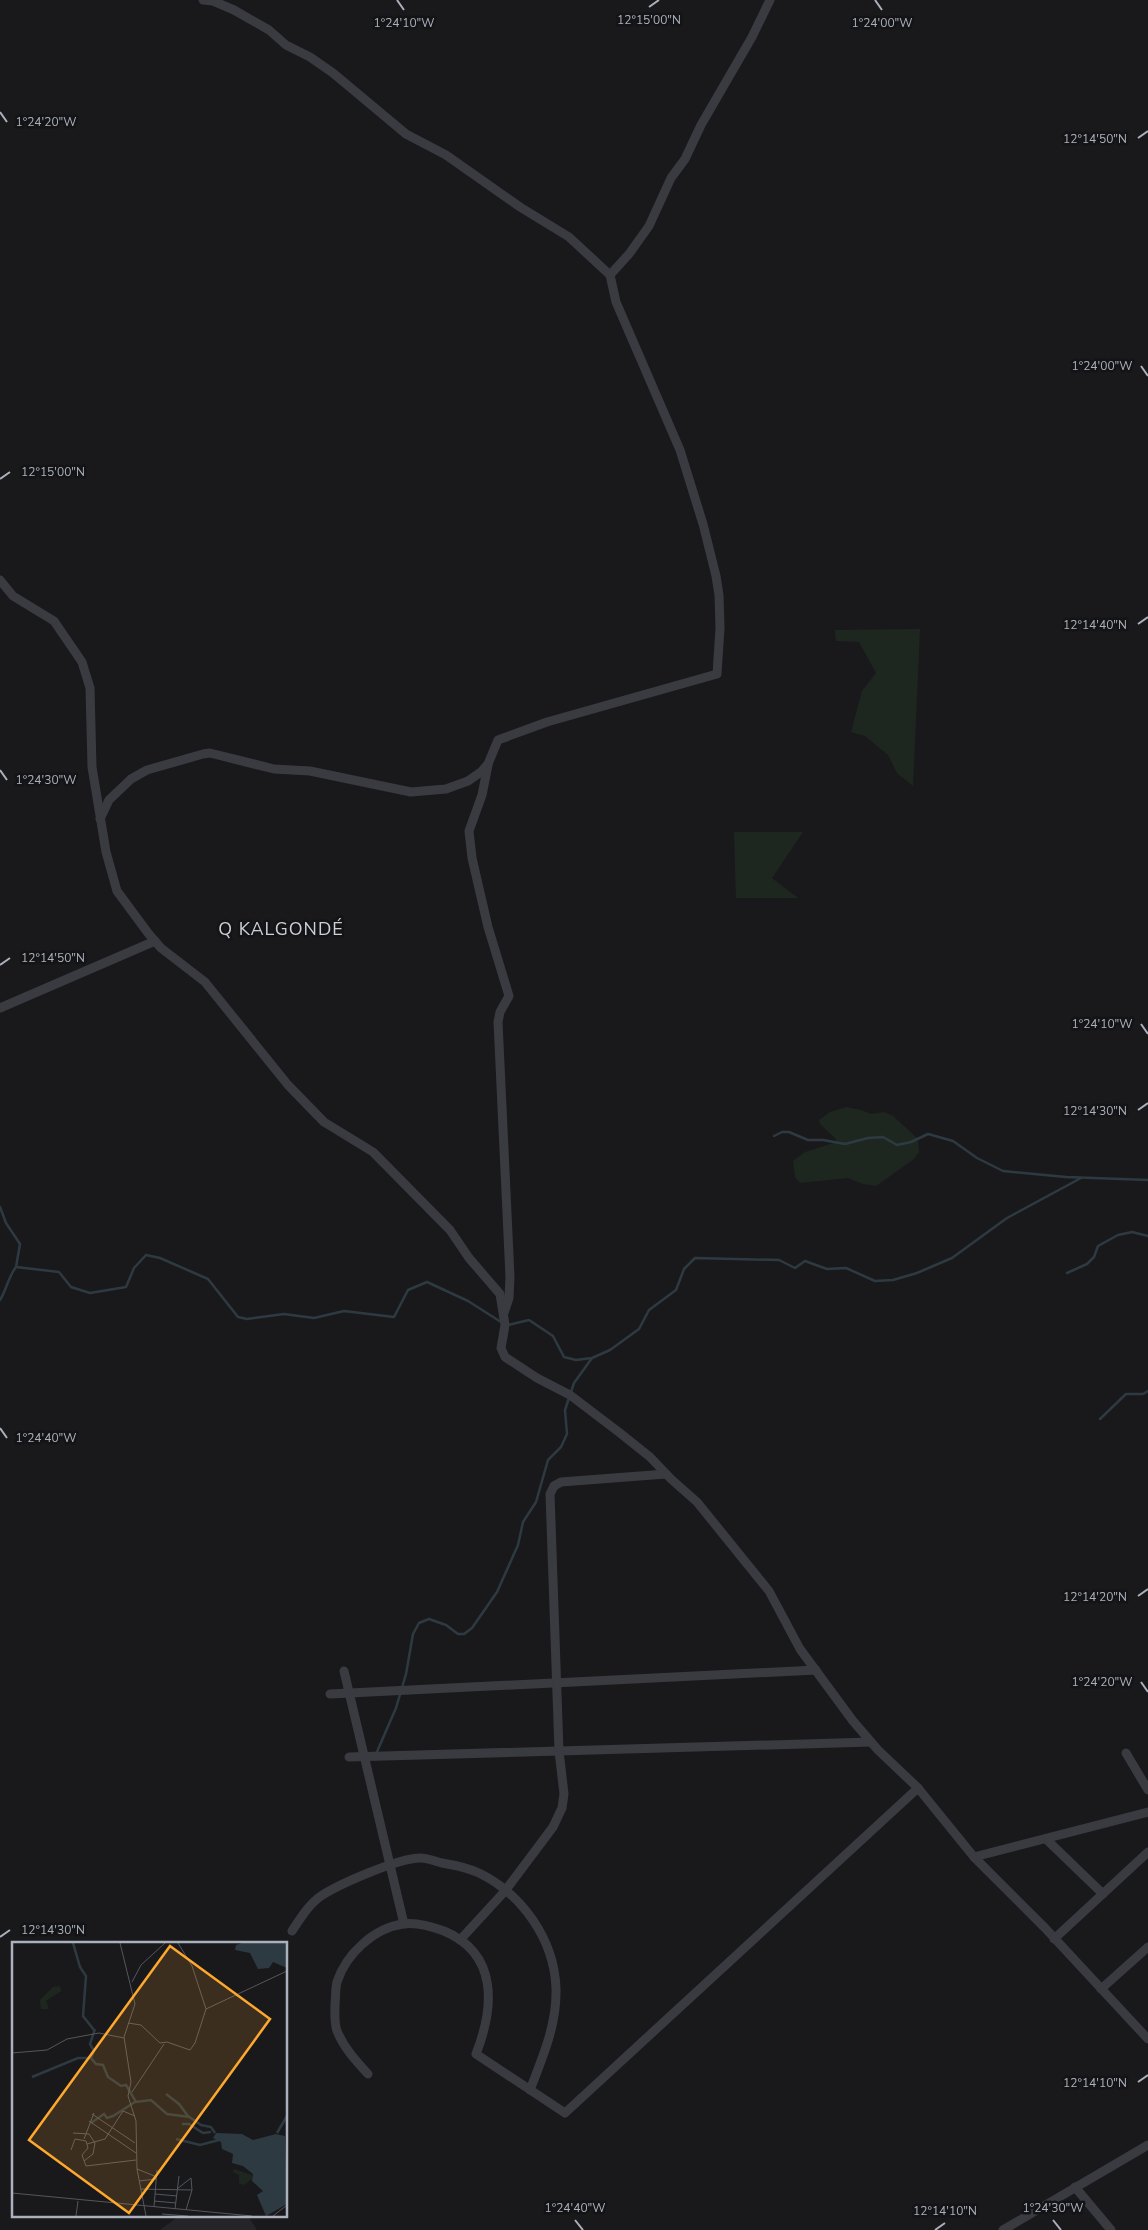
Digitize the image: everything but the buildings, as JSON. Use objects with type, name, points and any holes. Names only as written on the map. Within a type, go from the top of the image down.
[{"type":"street","points":[[203,0],[213,1],[234,10],[269,30],[286,45],[310,57],[333,73],[406,134],[446,155],[520,207],[569,237],[610,275],[616,302],[680,450],[703,524],[719,595],[720,628],[717,674],[547,722],[498,740],[488,764],[482,795],[469,831],[472,858],[488,927],[509,996],[500,1012],[498,1022],[510,1277],[509,1298],[504,1316]]},
{"type":"street","points":[[610,275],[629,254],[649,226],[671,178],[685,159],[705,117],[752,37],[770,0]]},
{"type":"street","points":[[0,580],[13,596],[54,621],[82,662],[90,688],[92,767],[106,852],[117,891],[155,941],[205,982],[288,1085],[324,1122],[373,1152],[434,1212],[500,1294],[505,1325],[501,1348],[505,1357],[537,1378],[570,1395],[650,1457],[697,1502],[769,1591],[800,1649],[837,1701],[871,1742],[918,1788],[974,1857],[1148,2039]]},
{"type":"street","points":[[100,820],[109,800],[131,779],[147,770],[203,754],[210,753],[274,769],[310,771],[411,792],[454,787],[482,772],[488,764]]},
{"type":"street","points":[[0,1008],[155,941]]},
{"type":"street","points":[[460,1940],[505,1891],[554,1827],[562,1808],[564,1794],[559,1751],[550,1494],[554,1486],[561,1482],[666,1474]]},
{"type":"street","points":[[330,1694],[816,1670]]},
{"type":"street","points":[[344,1671],[404,1924]]},
{"type":"street","points":[[348,1757],[871,1742]]},
{"type":"street","points":[[1126,1753],[1148,1790]]},
{"type":"street","points":[[368,2074],[348,2051],[337,2030],[334,2014],[336,1984],[342,1970],[353,1954],[369,1938],[388,1928],[404,1924],[434,1928],[460,1940],[469,1947],[483,1967],[488,1987],[489,2011],[485,2030],[476,2054],[565,2113],[918,1788]]},
{"type":"street","points":[[974,1857],[1148,1812]]},
{"type":"street","points":[[1046,1838],[1103,1894]]},
{"type":"street","points":[[1054,1939],[1148,1852]]},
{"type":"street","points":[[292,1931],[320,1896],[390,1864],[420,1858],[452,1865],[479,1874],[505,1891],[527,1910],[542,1933],[551,1958],[556,1986],[555,2013],[550,2039],[530,2090]]},
{"type":"street","points":[[1101,1989],[1148,1946]]},
{"type":"street","points":[[1003,2230],[1148,2145]]},
{"type":"street","points":[[1075,2187],[1112,2230]]},
{"type":"shaded area","points":[[920,629],[913,786],[897,773],[888,755],[865,736],[851,732],[862,691],[876,673],[859,642],[836,641],[835,630]]},
{"type":"shaded area","points":[[734,832],[803,832],[772,878],[798,898],[736,898]]},
{"type":"shaded area","points":[[846,1107],[871,1114],[884,1112],[893,1116],[918,1139],[919,1152],[914,1159],[876,1186],[863,1184],[848,1178],[800,1183],[795,1177],[793,1161],[805,1152],[837,1142],[820,1124],[819,1120],[830,1112]]},
{"type":"shaded area","points":[[176,2218],[249,2218],[257,2230],[160,2230]]},
{"type":"waterway","points":[[774,1136],[782,1132],[789,1132],[808,1140],[823,1140],[845,1144],[868,1138],[883,1137],[897,1145],[911,1142],[928,1134],[953,1141],[977,1158],[1003,1171],[1066,1177],[1148,1180]]},
{"type":"waterway","points":[[508,1325],[529,1320],[553,1336],[564,1357],[576,1360],[592,1358],[610,1350],[639,1329],[649,1310],[676,1290],[684,1269],[695,1258],[779,1260],[795,1268],[805,1261],[827,1269],[846,1268],[875,1281],[893,1280],[917,1273],[952,1258],[1007,1218],[1081,1178]]},
{"type":"waterway","points":[[0,1207],[6,1223],[20,1244],[16,1267],[59,1272],[71,1287],[90,1293],[126,1287],[134,1268],[146,1255],[160,1258],[208,1279],[238,1317],[247,1319],[284,1314],[314,1318],[344,1311],[394,1317],[408,1290],[427,1282],[468,1301],[501,1322]]},
{"type":"waterway","points":[[1067,1273],[1087,1264],[1094,1257],[1098,1246],[1118,1235],[1132,1232],[1148,1236]]},
{"type":"waterway","points":[[0,1300],[16,1267]]},
{"type":"waterway","points":[[376,1754],[396,1708],[406,1674],[413,1634],[419,1623],[429,1619],[446,1625],[458,1634],[464,1634],[472,1628],[497,1592],[518,1545],[523,1522],[536,1502],[548,1460],[561,1447],[567,1434],[565,1410],[574,1383],[592,1358]]},
{"type":"waterway","points":[[1100,1419],[1126,1394],[1143,1394],[1148,1391]]},
{"type":"district","name":"Q KALGONDÉ","points":[[281,929]]}]
